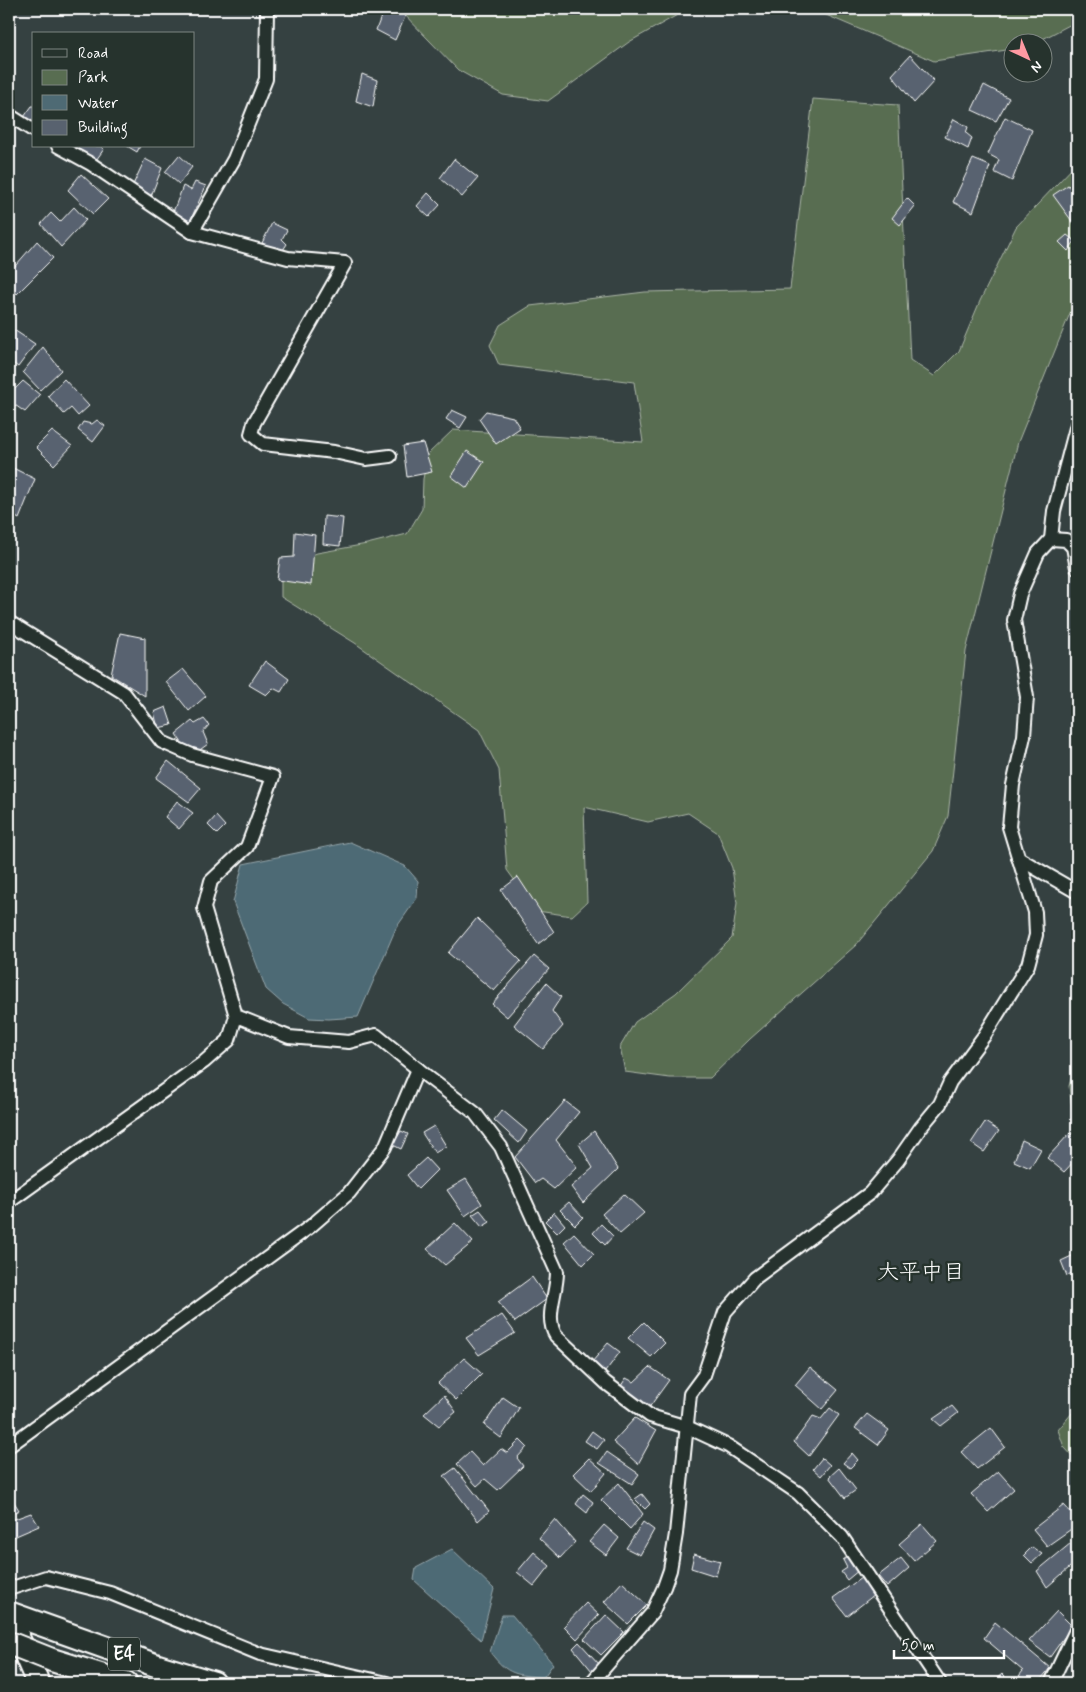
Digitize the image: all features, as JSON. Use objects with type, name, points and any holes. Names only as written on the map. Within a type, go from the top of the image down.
[{"type":"highway","name":"E4","points":[[9,1614],[158,1666],[214,1683]]},
{"type":"highway","points":[[9,1614],[38,1683]]},
{"type":"highway","name":"E4","points":[[9,1643],[52,1660],[126,1683]]},
{"type":"street","points":[[192,232],[234,159],[266,78],[267,9]]},
{"type":"street","points":[[9,116],[32,131]]},
{"type":"street","points":[[62,148],[91,164],[192,232],[288,258],[345,263],[254,423],[251,434],[263,444],[334,452],[366,459],[390,456]]},
{"type":"street","points":[[590,1683],[652,1613],[664,1587],[670,1570],[676,1534],[690,1394],[704,1375],[724,1312],[755,1278],[870,1193],[898,1160],[940,1104],[950,1082],[984,1036],[1028,965],[1036,935],[1035,912],[1009,826],[1013,785],[1024,736],[1027,697],[1014,620],[1020,594],[1038,553],[1051,539],[1054,511],[1077,424]]},
{"type":"street","points":[[1051,539],[1066,540],[1073,547],[1077,568]]},
{"type":"street","points":[[9,622],[124,693],[162,742],[192,755],[273,777],[247,847],[211,881],[204,908],[236,1016],[229,1040],[204,1062],[9,1202]]},
{"type":"street","points":[[1018,858],[1077,892]]},
{"type":"street","points":[[236,1016],[289,1037],[349,1042],[376,1035],[474,1113],[501,1147],[557,1272],[557,1286],[550,1311],[550,1328],[556,1336],[606,1383],[650,1416],[686,1427],[728,1446],[798,1493],[842,1537],[940,1683]]},
{"type":"street","points":[[9,1446],[311,1226],[349,1193],[385,1147],[418,1069]]},
{"type":"street","points":[[9,1589],[46,1576],[110,1593],[260,1654],[386,1683]]},
{"type":"street","points":[[1051,1683],[1077,1628]]},
{"type":"green space","points":[[399,9],[688,9],[629,42],[548,101],[503,95],[458,70]]},
{"type":"green space","points":[[812,9],[1077,9],[1077,21],[1054,33],[1004,32],[1004,50],[934,61]]},
{"type":"green space","points":[[813,99],[898,105],[910,360],[934,376],[959,351],[980,301],[1016,227],[1077,163],[1077,296],[1018,442],[966,651],[948,816],[933,851],[856,945],[750,1039],[710,1078],[670,1078],[625,1072],[620,1047],[635,1022],[676,993],[732,938],[737,903],[732,868],[718,833],[688,813],[648,822],[584,807],[587,902],[572,916],[537,911],[507,870],[499,770],[479,730],[355,643],[281,597],[281,567],[317,553],[367,544],[407,534],[422,509],[423,479],[428,454],[453,430],[643,442],[634,382],[499,365],[490,345],[500,325],[530,306],[645,292],[790,289]]},
{"type":"green space","points":[[1077,1058],[1077,1146],[1069,1086]]},
{"type":"green space","points":[[1077,1407],[1077,1461],[1064,1447],[1058,1430]]},
{"type":"water","points":[[350,842],[405,866],[418,881],[417,898],[396,928],[358,1017],[309,1018],[283,1004],[266,989],[233,902],[243,864]]},
{"type":"water","points":[[452,1549],[494,1589],[481,1640],[414,1580],[416,1568]]},
{"type":"water","points":[[502,1615],[512,1615],[553,1664],[543,1678],[526,1676],[508,1670],[490,1652]]},
{"type":"building","points":[[384,9],[408,10],[395,40],[376,30]]},
{"type":"building","points":[[910,55],[934,81],[914,103],[892,75]]},
{"type":"building","points":[[362,74],[377,80],[373,107],[356,101]]},
{"type":"building","points":[[984,85],[1009,98],[996,121],[972,110]]},
{"type":"building","points":[[32,106],[32,122],[24,117]]},
{"type":"building","points":[[1005,117],[1032,130],[1012,181],[994,172],[999,160],[988,154]]},
{"type":"building","points":[[954,119],[968,127],[966,133],[972,138],[968,149],[945,137]]},
{"type":"building","points":[[74,148],[104,149],[94,163],[73,150]]},
{"type":"building","points":[[130,148],[139,148],[137,152]]},
{"type":"building","points":[[179,155],[192,167],[179,184],[165,172]]},
{"type":"building","points":[[145,159],[162,168],[151,196],[132,187]]},
{"type":"building","points":[[454,159],[478,178],[462,197],[440,178]]},
{"type":"building","points":[[973,159],[990,166],[973,212],[953,202]]},
{"type":"building","points":[[81,174],[108,199],[93,214],[68,190]]},
{"type":"building","points":[[195,182],[206,186],[190,221],[173,212],[183,186],[191,190]]},
{"type":"building","points":[[1068,185],[1077,197],[1077,228],[1053,195]]},
{"type":"building","points":[[428,193],[440,205],[429,217],[417,206]]},
{"type":"building","points":[[907,198],[915,206],[900,225],[892,218]]},
{"type":"building","points":[[74,207],[86,220],[61,247],[41,224],[51,213],[60,222]]},
{"type":"building","points":[[272,223],[287,230],[282,239],[287,244],[281,253],[262,243]]},
{"type":"building","points":[[1067,235],[1075,241],[1068,251],[1059,242]]},
{"type":"building","points":[[37,241],[53,258],[17,294],[9,286],[9,273]]},
{"type":"building","points":[[14,330],[35,344],[18,367],[9,360],[9,338]]},
{"type":"building","points":[[43,347],[61,370],[40,390],[23,372]]},
{"type":"building","points":[[9,375],[14,382],[9,386]]},
{"type":"building","points":[[64,379],[89,406],[78,416],[71,408],[64,414],[48,396]]},
{"type":"building","points":[[23,381],[40,395],[25,412],[9,401],[9,395]]},
{"type":"building","points":[[452,410],[467,417],[460,428],[446,419]]},
{"type":"building","points":[[486,411],[513,417],[520,428],[496,444],[479,419]]},
{"type":"building","points":[[97,420],[105,426],[93,442],[78,430],[83,422],[92,424]]},
{"type":"building","points":[[52,431],[72,446],[54,465],[36,447]]},
{"type":"building","points":[[423,443],[432,472],[407,477],[403,446]]},
{"type":"building","points":[[467,451],[484,462],[467,488],[451,476]]},
{"type":"building","points":[[9,466],[35,479],[19,519],[9,513]]},
{"type":"building","points":[[324,516],[343,518],[340,546],[323,544]]},
{"type":"building","points":[[9,532],[14,535],[10,547],[9,546]]},
{"type":"building","points":[[295,532],[315,535],[311,585],[277,580],[280,558],[294,557]]},
{"type":"building","points":[[120,633],[145,638],[145,696],[111,675]]},
{"type":"building","points":[[265,661],[289,679],[281,692],[273,688],[266,695],[249,685]]},
{"type":"building","points":[[183,669],[206,696],[189,711],[166,682]]},
{"type":"building","points":[[166,707],[172,725],[158,728],[154,712]]},
{"type":"building","points":[[204,719],[209,725],[203,732],[208,744],[197,752],[186,749],[176,734],[192,721],[195,724]]},
{"type":"building","points":[[168,761],[201,788],[189,802],[156,778]]},
{"type":"building","points":[[177,801],[193,813],[179,829],[165,817]]},
{"type":"building","points":[[216,816],[225,826],[217,834],[208,825]]},
{"type":"building","points":[[518,877],[554,932],[538,944],[501,890]]},
{"type":"building","points":[[477,918],[521,961],[494,991],[448,953]]},
{"type":"building","points":[[534,956],[549,969],[507,1017],[492,1004]]},
{"type":"building","points":[[546,983],[561,997],[552,1011],[563,1026],[543,1049],[514,1025]]},
{"type":"building","points":[[565,1101],[579,1112],[556,1140],[577,1167],[554,1189],[541,1179],[535,1183],[515,1157]]},
{"type":"building","points":[[502,1110],[527,1131],[519,1143],[494,1120]]},
{"type":"building","points":[[985,1122],[999,1131],[984,1152],[971,1143]]},
{"type":"building","points":[[434,1126],[446,1146],[435,1153],[422,1133]]},
{"type":"building","points":[[401,1131],[408,1134],[401,1149],[393,1145]]},
{"type":"building","points":[[594,1131],[618,1169],[583,1203],[571,1187],[593,1168],[579,1144]]},
{"type":"building","points":[[1070,1133],[1077,1139],[1077,1158],[1064,1172],[1047,1158]]},
{"type":"building","points":[[1022,1140],[1041,1149],[1030,1168],[1014,1161]]},
{"type":"building","points":[[426,1158],[437,1170],[418,1189],[407,1175]]},
{"type":"building","points":[[466,1179],[482,1204],[465,1216],[447,1190]]},
{"type":"building","points":[[624,1194],[644,1213],[620,1234],[602,1214]]},
{"type":"building","points":[[569,1202],[583,1217],[575,1225],[560,1210]]},
{"type":"building","points":[[480,1210],[490,1222],[482,1227],[472,1215]]},
{"type":"building","points":[[554,1212],[565,1225],[557,1233],[545,1221]]},
{"type":"building","points":[[455,1223],[473,1242],[445,1265],[427,1249]]},
{"type":"building","points":[[601,1224],[613,1236],[605,1245],[593,1233]]},
{"type":"building","points":[[574,1233],[594,1254],[583,1265],[564,1242]]},
{"type":"building","points":[[1077,1237],[1077,1269],[1067,1276],[1061,1261],[1076,1254],[1073,1239]]},
{"type":"building","points":[[532,1277],[547,1299],[515,1322],[498,1302]]},
{"type":"building","points":[[502,1315],[515,1333],[479,1355],[466,1338]]},
{"type":"building","points":[[644,1322],[665,1343],[651,1357],[628,1338]]},
{"type":"building","points":[[608,1343],[620,1352],[605,1372],[592,1362]]},
{"type":"building","points":[[464,1358],[482,1374],[456,1400],[438,1383]]},
{"type":"building","points":[[650,1367],[669,1380],[648,1409],[619,1389],[626,1378],[634,1382]]},
{"type":"building","points":[[810,1367],[838,1390],[822,1409],[795,1385]]},
{"type":"building","points":[[444,1395],[456,1412],[439,1426],[424,1414]]},
{"type":"building","points":[[503,1397],[519,1408],[501,1438],[484,1425]]},
{"type":"building","points":[[952,1406],[958,1413],[941,1426],[933,1419]]},
{"type":"building","points":[[830,1408],[839,1415],[809,1456],[794,1442],[813,1416],[821,1419]]},
{"type":"building","points":[[867,1414],[889,1430],[878,1445],[855,1428]]},
{"type":"building","points":[[635,1418],[656,1431],[638,1464],[613,1442]]},
{"type":"building","points":[[991,1428],[1005,1447],[977,1469],[961,1452]]},
{"type":"building","points":[[592,1431],[604,1440],[597,1449],[585,1441]]},
{"type":"building","points":[[520,1440],[527,1447],[517,1458],[523,1466],[498,1490],[485,1479],[477,1486],[457,1464],[470,1452],[483,1466],[501,1449],[507,1453]]},
{"type":"building","points":[[607,1452],[639,1474],[632,1484],[599,1463]]},
{"type":"building","points":[[852,1453],[858,1460],[850,1468],[843,1463]]},
{"type":"building","points":[[589,1458],[606,1473],[591,1491],[573,1474]]},
{"type":"building","points":[[822,1458],[830,1465],[821,1476],[813,1469]]},
{"type":"building","points":[[455,1468],[489,1511],[478,1521],[444,1476]]},
{"type":"building","points":[[839,1468],[856,1490],[845,1498],[829,1477]]},
{"type":"building","points":[[998,1471],[1014,1489],[988,1512],[971,1494]]},
{"type":"building","points":[[619,1483],[643,1514],[630,1529],[601,1500]]},
{"type":"building","points":[[9,1494],[19,1510],[9,1515]]},
{"type":"building","points":[[583,1494],[593,1502],[587,1513],[576,1504]]},
{"type":"building","points":[[642,1494],[650,1504],[645,1509],[635,1499]]},
{"type":"building","points":[[1064,1505],[1077,1519],[1077,1525],[1047,1546],[1033,1529]]},
{"type":"building","points":[[31,1513],[39,1526],[9,1539],[9,1521]]},
{"type":"building","points":[[555,1519],[575,1542],[560,1558],[539,1538]]},
{"type":"building","points":[[643,1522],[654,1530],[640,1555],[626,1548]]},
{"type":"building","points":[[922,1524],[937,1541],[914,1561],[899,1544]]},
{"type":"building","points":[[604,1525],[619,1538],[606,1555],[589,1542]]},
{"type":"building","points":[[1071,1543],[1077,1550],[1077,1561],[1047,1587],[1037,1571]]},
{"type":"building","points":[[1032,1547],[1042,1554],[1032,1563],[1024,1555]]},
{"type":"building","points":[[534,1552],[550,1566],[534,1586],[517,1572]]},
{"type":"building","points":[[694,1554],[720,1561],[716,1576],[691,1568]]},
{"type":"building","points":[[850,1555],[859,1570],[847,1580],[841,1572],[847,1568],[843,1560]]},
{"type":"building","points":[[901,1558],[909,1568],[887,1587],[878,1576]]},
{"type":"building","points":[[861,1578],[874,1595],[847,1616],[833,1598]]},
{"type":"building","points":[[622,1582],[647,1605],[628,1624],[604,1602]]},
{"type":"building","points":[[586,1603],[599,1615],[577,1639],[564,1626]]},
{"type":"building","points":[[1057,1611],[1072,1626],[1050,1657],[1029,1641]]},
{"type":"building","points":[[606,1615],[624,1632],[601,1655],[584,1639]]},
{"type":"building","points":[[995,1622],[1050,1668],[1038,1683],[1030,1683],[1019,1676],[1023,1671],[984,1638]]},
{"type":"building","points":[[579,1642],[600,1665],[592,1671],[573,1648]]},
{"type":"building","points":[[1002,1674],[1009,1681],[1008,1683],[992,1683]]},
{"type":"district","name":"大平中目","points":[[921,1273]]}]
